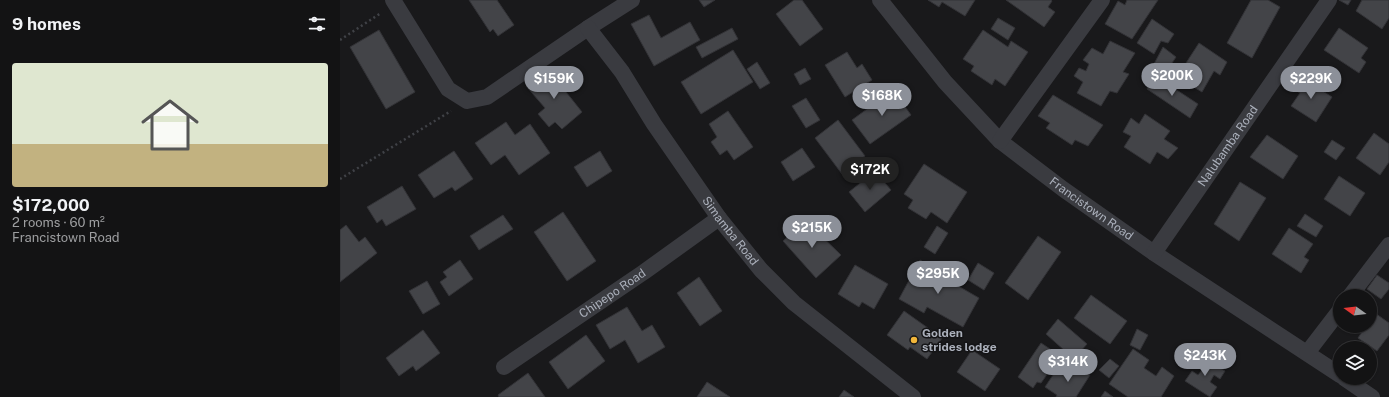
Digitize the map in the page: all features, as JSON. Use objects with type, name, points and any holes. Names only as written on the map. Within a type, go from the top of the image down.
[{"type":"street","points":[[394,2],[448,89],[467,102],[487,97],[632,0]]},
{"type":"street","points":[[1000,141],[1102,0]]},
{"type":"street","name":"Nalubamba Road","points":[[1154,253],[1326,1]]},
{"type":"street","name":"Francistown Road","points":[[885,2],[945,82],[1000,141],[1063,189],[1154,253],[1333,370]]},
{"type":"street","name":"Simamba Road","points":[[588,28],[622,72],[654,124],[719,218],[761,270],[794,303],[913,397]]},
{"type":"street","name":"Chipepo Road","points":[[504,367],[644,272],[719,218]]},
{"type":"street","points":[[1355,289],[1389,245]]},
{"type":"street","points":[[1307,353],[1333,319]]},
{"type":"street","points":[[1354,385],[1372,397]]},
{"type":"path","points":[[340,40],[394,2]]},
{"type":"path","points":[[340,179],[467,102]]},
{"type":"building","points":[[469,0],[497,0],[514,25],[498,36],[493,29],[490,32]]},
{"type":"building","points":[[699,0],[715,0],[704,7]]},
{"type":"building","points":[[794,0],[802,0],[823,29],[800,46],[776,14]]},
{"type":"building","points":[[928,0],[975,0],[965,16],[942,2],[939,7]]},
{"type":"building","points":[[1006,0],[1051,0],[1052,1],[1048,7],[1055,12],[1044,27]]},
{"type":"building","points":[[1127,0],[1158,0],[1132,39],[1105,24],[1118,1],[1125,5]]},
{"type":"building","points":[[1251,0],[1268,0],[1280,7],[1252,58],[1227,43]]},
{"type":"building","points":[[1339,0],[1351,0],[1348,5]]},
{"type":"building","points":[[1362,0],[1389,0],[1389,18],[1382,29],[1356,11]]},
{"type":"building","points":[[649,15],[661,38],[690,22],[700,40],[654,66],[631,24]]},
{"type":"building","points":[[998,18],[1015,28],[1008,40],[991,29]]},
{"type":"building","points":[[1152,19],[1174,34],[1168,43],[1161,41],[1154,54],[1137,43]]},
{"type":"building","points":[[732,28],[738,39],[702,58],[696,47]]},
{"type":"building","points":[[1339,28],[1368,48],[1361,58],[1366,62],[1359,73],[1324,50]]},
{"type":"building","points":[[379,30],[415,92],[386,109],[350,47]]},
{"type":"building","points":[[983,30],[1008,47],[1011,41],[1028,52],[1005,86],[995,79],[992,85],[971,71],[974,66],[963,59]]},
{"type":"building","points":[[1110,41],[1135,53],[1123,72],[1129,74],[1117,93],[1110,91],[1101,106],[1077,93],[1083,82],[1074,76],[1079,68],[1086,71],[1089,64],[1083,60],[1092,48],[1103,54]]},
{"type":"building","points":[[1199,43],[1227,62],[1220,75],[1214,71],[1202,92],[1177,77]]},
{"type":"building","points":[[1163,47],[1176,57],[1166,72],[1154,64]]},
{"type":"building","points":[[733,50],[753,82],[701,114],[681,82]]},
{"type":"building","points":[[847,52],[857,68],[862,64],[872,80],[845,97],[825,65]]},
{"type":"building","points":[[757,62],[770,83],[760,89],[747,69]]},
{"type":"building","points":[[547,68],[582,112],[562,129],[555,122],[549,127],[538,114],[545,108],[526,86]]},
{"type":"building","points":[[805,68],[811,79],[800,85],[794,74]]},
{"type":"building","points":[[1154,75],[1198,104],[1190,118],[1147,89]]},
{"type":"building","points":[[1303,78],[1332,97],[1316,122],[1291,106],[1300,93],[1295,90]]},
{"type":"building","points":[[893,90],[911,115],[870,144],[852,120]]},
{"type":"building","points":[[1053,95],[1103,125],[1088,146],[1075,140],[1072,145],[1046,128],[1050,123],[1038,116]]},
{"type":"building","points":[[806,98],[820,120],[806,128],[792,106]]},
{"type":"building","points":[[728,111],[753,147],[734,160],[727,150],[720,155],[711,142],[717,137],[709,124]]},
{"type":"building","points":[[1145,114],[1170,131],[1164,139],[1178,148],[1168,159],[1157,152],[1150,164],[1124,147],[1131,136],[1123,132],[1131,118],[1139,124]]},
{"type":"building","points":[[838,120],[865,156],[842,174],[815,138]]},
{"type":"building","points":[[506,122],[515,135],[530,124],[550,153],[519,175],[505,155],[491,165],[475,143]]},
{"type":"building","points":[[1374,133],[1389,144],[1389,162],[1380,175],[1356,158]]},
{"type":"building","points":[[1267,135],[1298,156],[1283,179],[1250,157]]},
{"type":"building","points":[[1332,140],[1345,148],[1336,160],[1324,152]]},
{"type":"building","points":[[802,148],[815,167],[793,181],[781,162]]},
{"type":"building","points":[[454,151],[473,179],[455,191],[452,187],[434,198],[418,175]]},
{"type":"building","points":[[600,151],[612,171],[587,187],[574,167]]},
{"type":"building","points":[[924,164],[967,192],[947,223],[931,212],[926,219],[908,208],[913,200],[904,194]]},
{"type":"building","points":[[875,171],[891,190],[865,212],[849,192]]},
{"type":"building","points":[[1339,176],[1365,193],[1350,216],[1324,199]]},
{"type":"building","points":[[1240,182],[1266,198],[1239,241],[1214,224]]},
{"type":"building","points":[[402,186],[416,209],[386,226],[382,219],[377,223],[367,207]]},
{"type":"building","points":[[563,212],[596,261],[567,281],[534,232]]},
{"type":"building","points":[[1305,214],[1323,226],[1316,237],[1297,226]]},
{"type":"building","points":[[503,215],[513,229],[479,250],[470,236]]},
{"type":"building","points":[[806,221],[841,255],[816,278],[783,241]]},
{"type":"building","points":[[346,225],[359,242],[365,237],[377,253],[340,282],[340,230]]},
{"type":"building","points":[[937,226],[948,233],[935,254],[924,247]]},
{"type":"building","points":[[1289,228],[1313,244],[1304,257],[1309,260],[1301,273],[1272,254]]},
{"type":"building","points":[[1038,236],[1061,252],[1028,300],[1005,283]]},
{"type":"building","points":[[460,260],[473,279],[449,296],[440,282],[447,277],[443,272]]},
{"type":"building","points":[[920,260],[948,276],[946,279],[979,298],[963,327],[927,307],[924,313],[899,299]]},
{"type":"building","points":[[978,263],[994,273],[984,290],[968,280]]},
{"type":"building","points":[[855,265],[888,284],[874,309],[862,302],[859,307],[838,294]]},
{"type":"building","points":[[1377,275],[1389,283],[1389,289],[1381,299],[1377,296],[1377,289],[1367,289]]},
{"type":"building","points":[[699,277],[722,311],[700,326],[677,293]]},
{"type":"building","points":[[427,281],[440,304],[423,314],[409,291]]},
{"type":"building","points":[[1091,295],[1127,321],[1110,344],[1074,318]]},
{"type":"building","points":[[627,307],[642,331],[652,325],[665,347],[638,363],[625,340],[610,349],[596,325]]},
{"type":"building","points":[[904,311],[942,338],[927,359],[910,347],[908,350],[887,335]]},
{"type":"building","points":[[1377,314],[1389,323],[1389,335],[1377,351],[1377,341],[1362,341],[1358,338],[1361,333],[1377,333]]},
{"type":"building","points":[[1058,319],[1087,344],[1074,359],[1046,334]]},
{"type":"building","points":[[1137,329],[1148,335],[1140,350],[1130,345]]},
{"type":"building","points":[[423,330],[440,353],[416,371],[413,366],[399,376],[386,358]]},
{"type":"building","points":[[586,335],[605,361],[568,389],[549,362]]},
{"type":"building","points":[[1041,343],[1053,351],[1046,361],[1053,366],[1041,383],[1037,382],[1033,388],[1018,377]]},
{"type":"building","points":[[1133,349],[1149,360],[1144,368],[1156,376],[1162,367],[1174,376],[1161,397],[1128,397],[1109,384]]},
{"type":"building","points":[[972,350],[1000,369],[985,391],[957,372]]},
{"type":"building","points":[[1201,356],[1225,371],[1220,379],[1214,375],[1210,382],[1217,387],[1210,397],[1185,381],[1192,371],[1198,375],[1202,370],[1195,365]]},
{"type":"building","points":[[1110,359],[1119,366],[1109,378],[1099,370]]},
{"type":"building","points":[[1074,365],[1090,375],[1076,397],[1056,397],[1057,395],[1045,387],[1057,369],[1067,375]]},
{"type":"building","points":[[528,373],[545,397],[499,397],[498,395]]},
{"type":"building","points":[[707,382],[730,397],[697,397]]},
{"type":"building","points":[[844,390],[854,397],[839,397]]},
{"type":"building","points":[[1105,391],[1113,397],[1101,397]]},
{"type":"place","name":"Golden strides lodge","points":[[914,340]]}]
